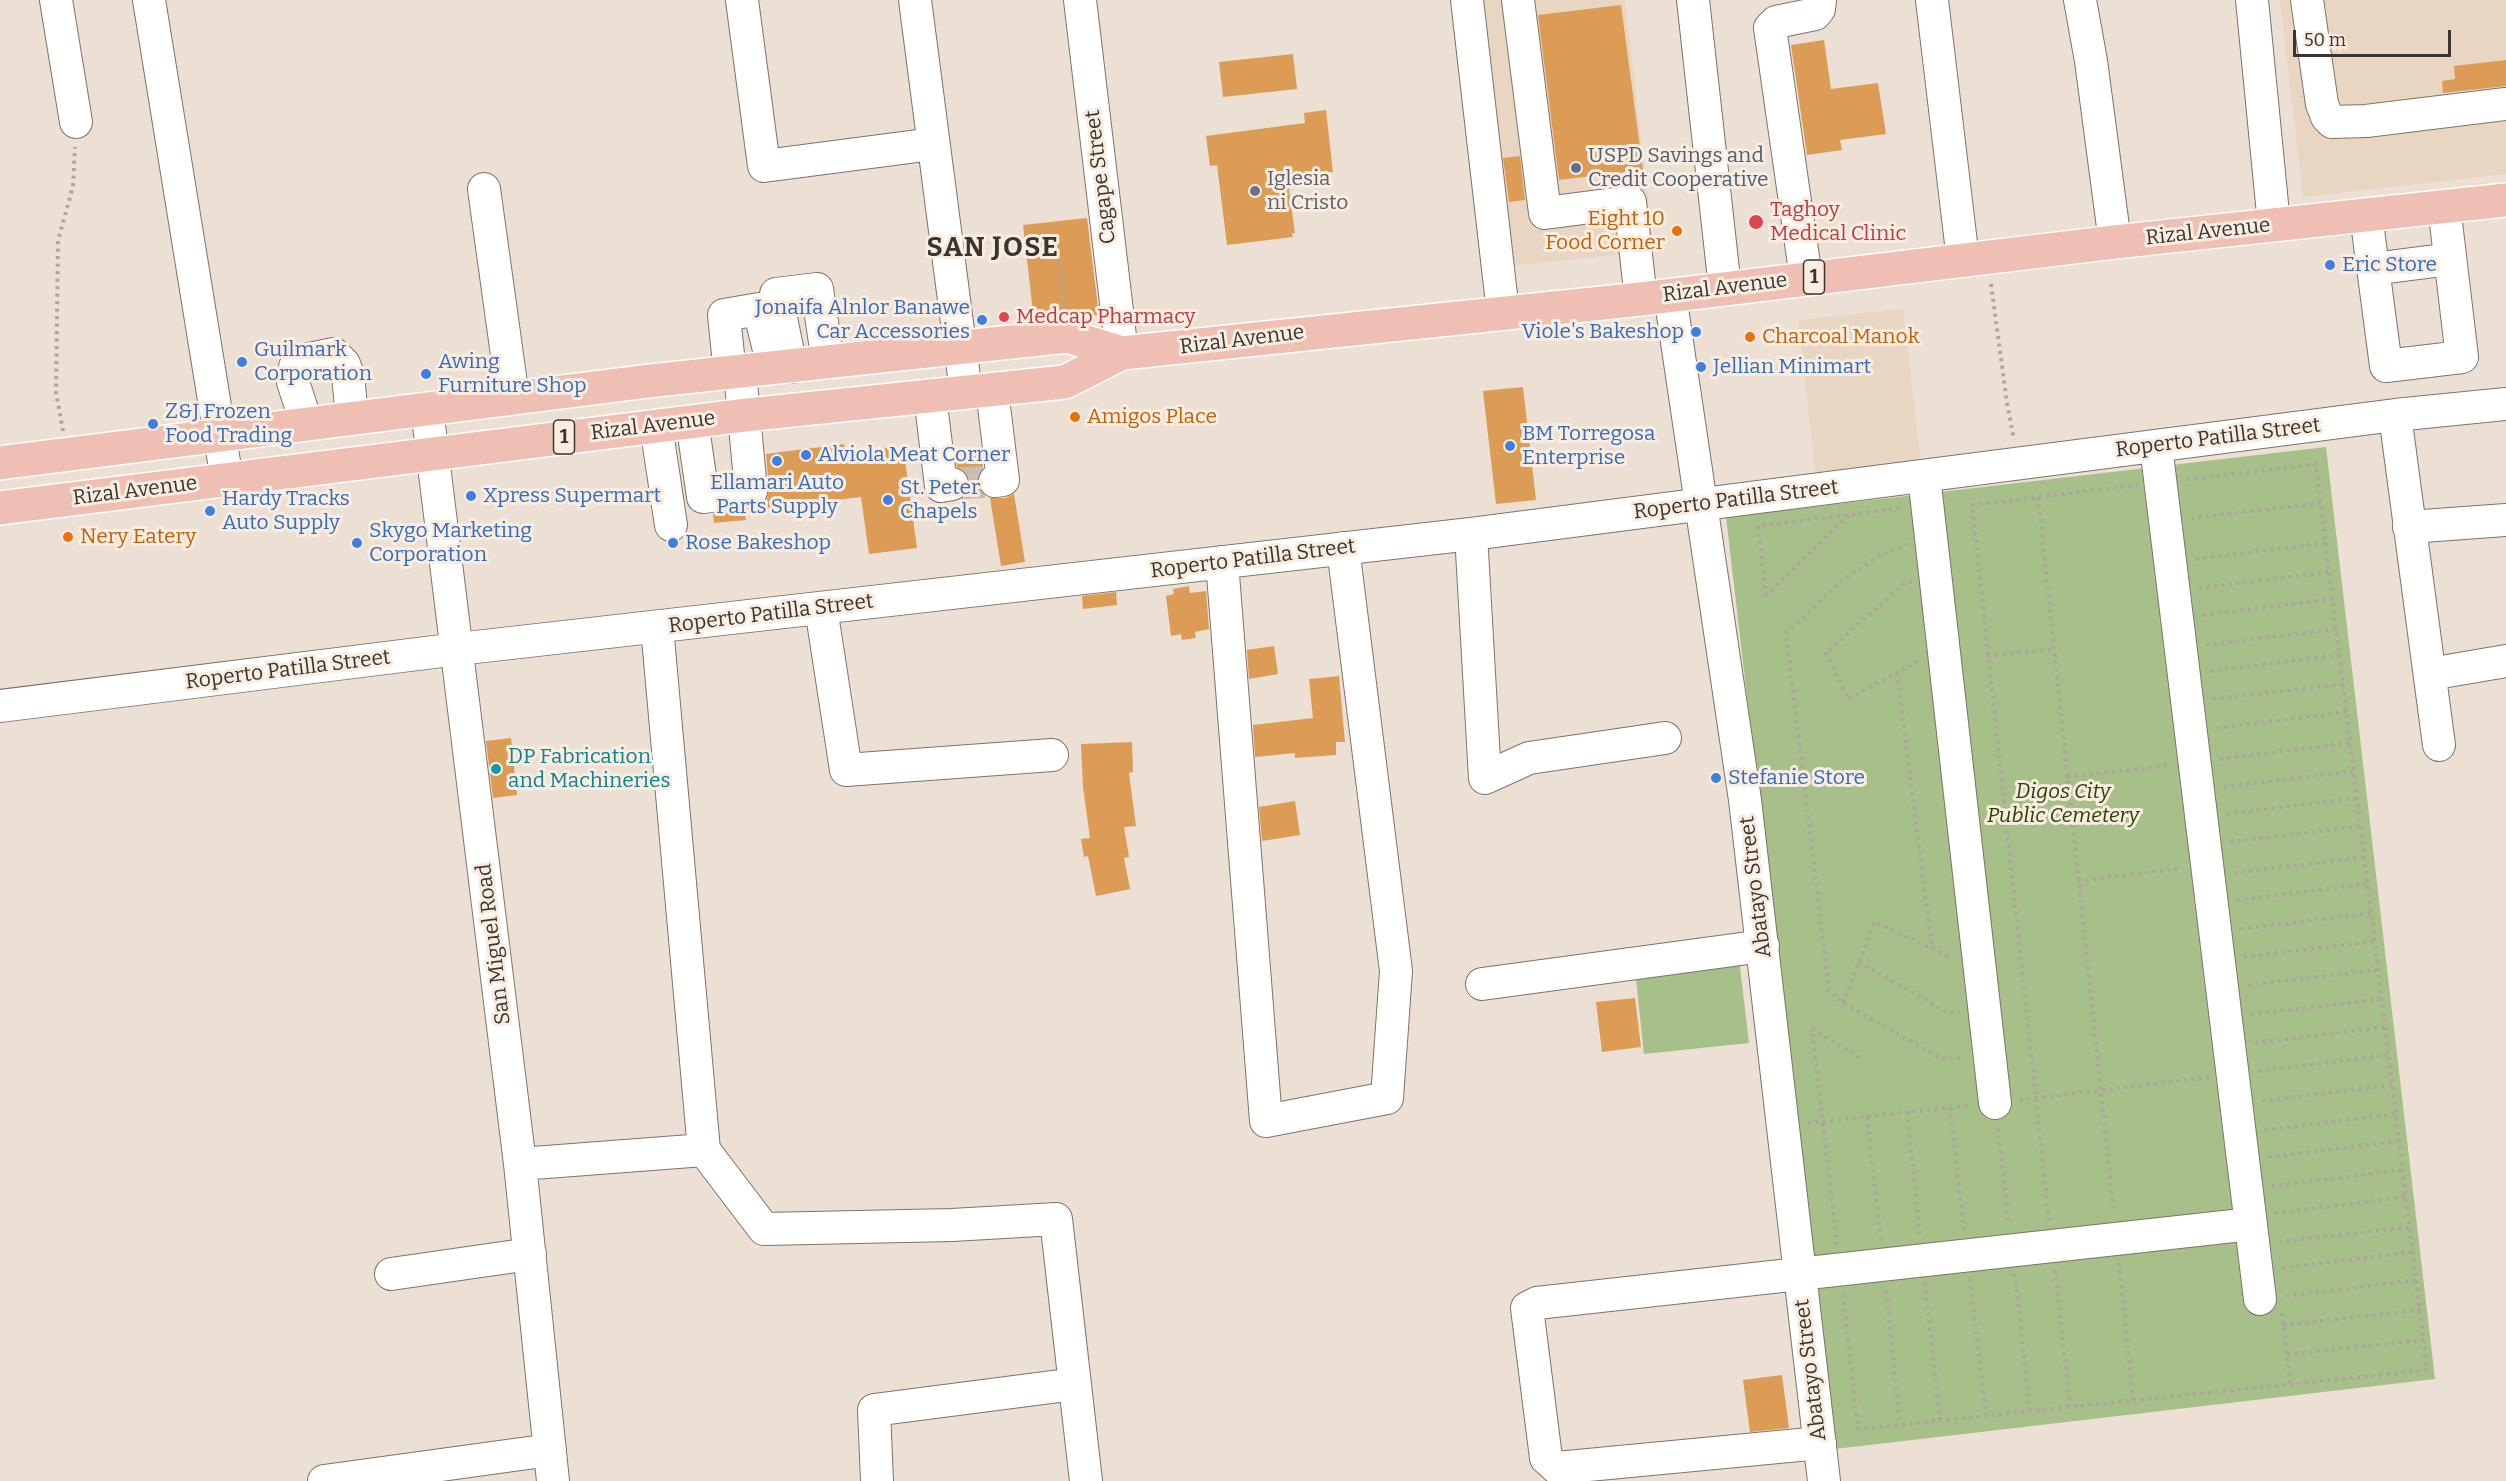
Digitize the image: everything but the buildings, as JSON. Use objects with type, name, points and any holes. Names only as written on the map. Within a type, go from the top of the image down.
[{"type":"main road","name":"Rizal Avenue","points":[[0,507],[692,421],[1065,382],[1122,353],[1655,297],[2115,242],[2506,200]]},
{"type":"main road","name":"Rizal Avenue","points":[[0,463],[513,398],[1067,336],[1122,353]]},
{"type":"main road","points":[[158,444],[164,488]]},
{"type":"street","points":[[56,0],[76,122]]},
{"type":"street","points":[[149,0],[227,480]]},
{"type":"street","points":[[742,0],[764,166],[933,144]]},
{"type":"street","points":[[915,0],[961,348],[979,391],[1003,480],[995,481]]},
{"type":"street","name":"Cagape Street","points":[[1080,0],[1122,353]]},
{"type":"street","points":[[1467,0],[1503,312]]},
{"type":"street","name":"Abatayo Street","points":[[1518,0],[1545,213],[1630,202],[1655,297],[1702,504],[1739,754],[1763,946],[1824,1481]]},
{"type":"street","points":[[1694,0],[1725,288]]},
{"type":"street","points":[[1806,278],[1770,28],[1776,22],[1815,14],[1819,9],[1820,0]]},
{"type":"street","points":[[1932,0],[1975,258]]},
{"type":"street","points":[[2080,0],[2091,61],[2115,242]]},
{"type":"street","points":[[2252,0],[2274,224]]},
{"type":"street","points":[[2307,0],[2322,105],[2332,122],[2366,121],[2506,104]]},
{"type":"street","points":[[484,189],[513,398]]},
{"type":"street","points":[[2366,215],[2386,366],[2462,357],[2444,206]]},
{"type":"street","points":[[2373,269],[2450,259]]},
{"type":"street","points":[[782,368],[776,294],[817,289],[828,362]]},
{"type":"street","points":[[692,421],[703,497],[751,491],[746,415],[724,315],[759,309],[782,368]]},
{"type":"street","points":[[307,424],[293,382],[295,367],[300,361],[334,354],[344,364],[348,375],[352,418]]},
{"type":"street","points":[[930,396],[941,486],[952,484]]},
{"type":"street","name":"Roperto Patilla Street","points":[[0,706],[458,649],[1471,534],[1702,504],[1926,490],[2019,464],[2395,415],[2506,404]]},
{"type":"street","name":"San Miguel Road","points":[[428,409],[520,1164],[553,1481]]},
{"type":"street","points":[[2395,415],[2439,746]]},
{"type":"street","points":[[656,426],[671,525]]},
{"type":"street","points":[[1820,1443],[1557,1468],[1546,1458],[1527,1308],[1537,1303],[2116,1239],[2230,1044],[2156,446]]},
{"type":"street","points":[[1926,490],[1995,1103]]},
{"type":"street","points":[[2409,527],[2506,520]]},
{"type":"street","points":[[1471,534],[1485,778],[1529,758],[1665,738]]},
{"type":"street","points":[[1222,562],[1266,1121],[1387,1098],[1396,970],[1343,548]]},
{"type":"street","points":[[821,608],[846,770],[1052,755]]},
{"type":"street","points":[[657,627],[704,1150],[764,1229],[1056,1219],[1086,1481]]},
{"type":"street","points":[[2430,674],[2506,661]]},
{"type":"street","points":[[1482,984],[1763,946]]},
{"type":"street","points":[[520,1164],[704,1150]]},
{"type":"street","points":[[391,1274],[530,1254]]},
{"type":"street","points":[[877,1481],[874,1410],[1075,1384]]},
{"type":"street","points":[[324,1481],[550,1450]]},
{"type":"path","points":[[65,441],[56,392],[58,241],[74,186],[76,122]]},
{"type":"path","points":[[1975,258],[2019,464]]},
{"type":"path","points":[[1060,259],[1066,319]]},
{"type":"path","points":[[1860,1058],[1812,1029],[1858,1429],[2427,1370],[2316,464],[1972,505],[2070,1407]]},
{"type":"path","points":[[1850,515],[1766,596],[1758,526],[1850,515],[1926,490]]},
{"type":"path","points":[[2038,497],[2133,1400]]},
{"type":"path","points":[[2165,521],[2321,502]]},
{"type":"path","points":[[1931,536],[1880,555],[1838,584],[1786,633],[1829,990],[1843,1003],[1942,1059],[1990,1056]]},
{"type":"path","points":[[2173,590],[2326,543]]},
{"type":"path","points":[[2173,590],[2330,572]]},
{"type":"path","points":[[1935,576],[1905,583],[1826,653],[1848,699],[1944,648]]},
{"type":"path","points":[[2173,590],[2333,599]]},
{"type":"path","points":[[2185,689],[2337,629]]},
{"type":"path","points":[[1988,656],[2054,649]]},
{"type":"path","points":[[2185,689],[2340,655]]},
{"type":"path","points":[[1897,673],[1932,949]]},
{"type":"path","points":[[2185,689],[2343,684]]},
{"type":"path","points":[[2185,689],[2347,712]]},
{"type":"path","points":[[2290,1384],[2283,1325],[2230,1044],[2350,743]]},
{"type":"path","points":[[2230,1044],[2354,771]]},
{"type":"path","points":[[2067,777],[2230,1044],[2416,1280]]},
{"type":"path","points":[[2230,1044],[2357,798]]},
{"type":"path","points":[[2230,1044],[2361,826]]},
{"type":"path","points":[[2230,1044],[2365,857]]},
{"type":"path","points":[[2078,880],[2230,1044],[2413,1252]]},
{"type":"path","points":[[2230,1044],[2368,884]]},
{"type":"path","points":[[2230,1044],[2371,913]]},
{"type":"path","points":[[1843,1003],[1875,922],[1980,971]]},
{"type":"path","points":[[2230,1044],[2375,941]]},
{"type":"path","points":[[1859,962],[1947,1012],[1985,1013]]},
{"type":"path","points":[[2230,1044],[2378,969]]},
{"type":"path","points":[[1783,1126],[2100,1091],[2230,1044],[2382,999]]},
{"type":"path","points":[[2230,1044],[2385,1027]]},
{"type":"path","points":[[2230,1044],[2389,1055]]},
{"type":"path","points":[[2230,1044],[2392,1085]]},
{"type":"path","points":[[2230,1044],[2396,1114]]},
{"type":"path","points":[[2230,1044],[2399,1141]]},
{"type":"path","points":[[2230,1044],[2402,1170]]},
{"type":"path","points":[[2230,1044],[2406,1197]]},
{"type":"path","points":[[2230,1044],[2410,1227]]},
{"type":"path","points":[[2283,1325],[2420,1310]]},
{"type":"path","points":[[2287,1354],[2423,1340]]},
{"type":"shaded area","points":[[1482,0],[1625,0],[1654,251],[1511,266]]},
{"type":"shaded area","points":[[2280,0],[2506,0],[2506,174],[2303,197]]},
{"type":"shaded area","points":[[1903,309],[1921,465],[1816,477],[1798,320]]},
{"type":"green space","name":"Digos City Public Cemetery","points":[[2326,447],[2435,1379],[1835,1449],[1726,517]]},
{"type":"green space","points":[[1739,959],[1749,1043],[1644,1054],[1635,970]]},
{"type":"tunnel","points":[[952,484],[995,481]]},
{"type":"place","name":"USPD Savings and Credit Cooperative","points":[[1576,168]]},
{"type":"place","name":"Iglesia ni Cristo","points":[[1255,191]]},
{"type":"place","name":"Taghoy Medical Clinic","points":[[1756,222]]},
{"type":"place","name":"Eight 10 Food Corner","points":[[1677,231]]},
{"type":"place","name":"Eric Store","points":[[2330,265]]},
{"type":"place","name":"Medcap Pharmacy","points":[[1004,317]]},
{"type":"place","name":"Jonaifa Alnlor Banawe Car Accessories","points":[[982,320]]},
{"type":"place","name":"Viole's Bakeshop","points":[[1696,332]]},
{"type":"place","name":"Charcoal Manok","points":[[1750,337]]},
{"type":"place","name":"Guilmark Corporation","points":[[242,362]]},
{"type":"place","name":"Jellian Minimart","points":[[1701,367]]},
{"type":"place","name":"Awing Furniture Shop","points":[[426,374]]},
{"type":"place","name":"Amigos Place","points":[[1075,417]]},
{"type":"place","name":"Z&J Frozen Food Trading","points":[[153,424]]},
{"type":"place","name":"BM Torregosa Enterprise","points":[[1510,446]]},
{"type":"place","name":"Alviola Meat Corner","points":[[806,455]]},
{"type":"place","name":"Ellamari Auto Parts Supply","points":[[777,461]]},
{"type":"place","name":"Xpress Supermart","points":[[471,496]]},
{"type":"place","name":"St. Peter Chapels","points":[[888,500]]},
{"type":"place","name":"Hardy Tracks Auto Supply","points":[[210,511]]},
{"type":"place","name":"Nery Eatery","points":[[68,537]]},
{"type":"place","name":"Skygo Marketing Corporation","points":[[357,543]]},
{"type":"place","name":"Rose Bakeshop","points":[[673,543]]},
{"type":"place","name":"DP Fabrication and Machineries","points":[[496,769]]},
{"type":"place","name":"Stefanie Store","points":[[1716,778]]},
{"type":"district","name":"SAN JOSE","points":[[993,248]]}]
